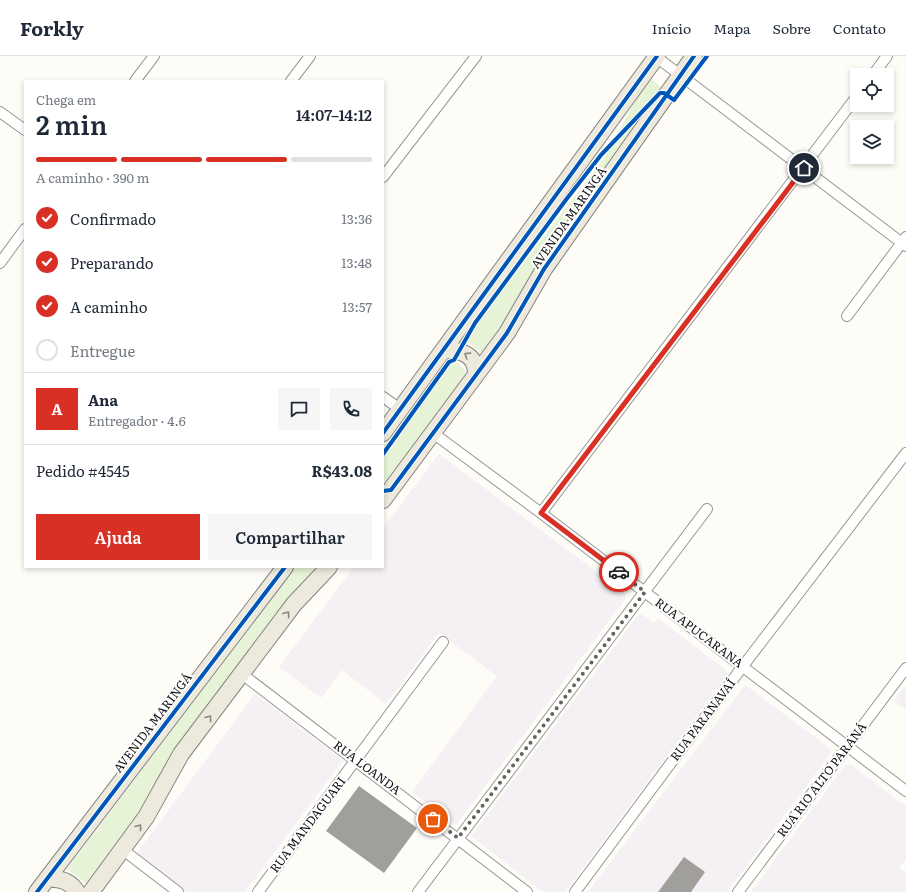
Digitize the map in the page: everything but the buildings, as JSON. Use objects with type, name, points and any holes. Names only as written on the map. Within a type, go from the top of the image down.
[{"type":"main road","name":"AVENIDA MARINGÁ","points":[[384,432],[445,350],[656,56]]},
{"type":"main road","name":"AVENIDA MARINGÁ","points":[[386,494],[507,333],[544,269],[694,56]]},
{"type":"main road","points":[[445,350],[458,350],[467,354],[473,359],[476,366],[476,374]]},
{"type":"main road","name":"AVENIDA MARINGÁ","points":[[37,892],[284,568]]},
{"type":"main road","points":[[91,892],[146,817],[181,754],[294,604],[328,568]]},
{"type":"main road","points":[[47,879],[62,879],[71,884],[77,892]]},
{"type":"street","points":[[136,80],[154,56]]},
{"type":"street","points":[[292,80],[310,56]]},
{"type":"street","points":[[384,176],[476,56]]},
{"type":"street","points":[[656,56],[905,242],[847,316]]},
{"type":"street","points":[[878,68],[887,56]]},
{"type":"street","points":[[541,513],[850,106]]},
{"type":"street","points":[[0,112],[24,129]]},
{"type":"street","points":[[0,262],[24,230]]},
{"type":"street","points":[[384,398],[400,409]]},
{"type":"street","name":"RUA APUCARANA","points":[[433,433],[541,513],[906,791]]},
{"type":"street","name":"RUA PARANAVAÍ","points":[[575,892],[743,666],[906,453]]},
{"type":"street","points":[[418,892],[707,509]]},
{"type":"street","name":"RUA MANDAGUARI","points":[[258,892],[443,642]]},
{"type":"street","name":"RUA RIO ALTO PARANÁ","points":[[738,892],[906,668]]},
{"type":"street","name":"RUA LOANDA","points":[[242,674],[357,760],[528,892]]},
{"type":"street","points":[[122,849],[178,892]]},
{"type":"shaded area","points":[[439,454],[625,593],[626,598],[456,825],[412,792],[497,676],[439,633],[386,704],[342,670],[321,698],[279,667],[353,568],[384,568],[384,527]]},
{"type":"shaded area","points":[[640,613],[654,623],[658,618],[727,671],[728,674],[565,892],[543,892],[471,836]]},
{"type":"shaded area","points":[[745,685],[831,749],[831,753],[727,892],[588,892]]},
{"type":"shaded area","points":[[906,685],[906,710],[894,701]]},
{"type":"shaded area","points":[[255,694],[343,760],[245,892],[187,892],[136,854]]},
{"type":"shaded area","points":[[850,764],[906,806],[906,859],[899,868],[906,873],[906,892],[751,892],[845,765]]},
{"type":"green space","points":[[648,77],[664,89],[485,355],[464,340],[605,157]]},
{"type":"green space","points":[[450,360],[462,367],[465,372],[466,379],[390,481],[384,481],[384,444],[445,361]]},
{"type":"green space","points":[[294,568],[319,568],[89,886],[67,869]]},
{"type":"cycle path","points":[[384,432],[657,56]]},
{"type":"cycle path","points":[[384,491],[391,490],[507,333],[544,269],[694,56]]},
{"type":"cycle path","points":[[384,453],[449,362],[454,360],[475,323],[601,155],[660,93],[664,93],[674,100],[707,56]]},
{"type":"cycle path","points":[[37,892],[284,568]]},
{"type":"way so far","points":[[433,819],[458,838],[645,592],[619,572]]},
{"type":"route","points":[[619,572],[541,513],[804,168]]}]
